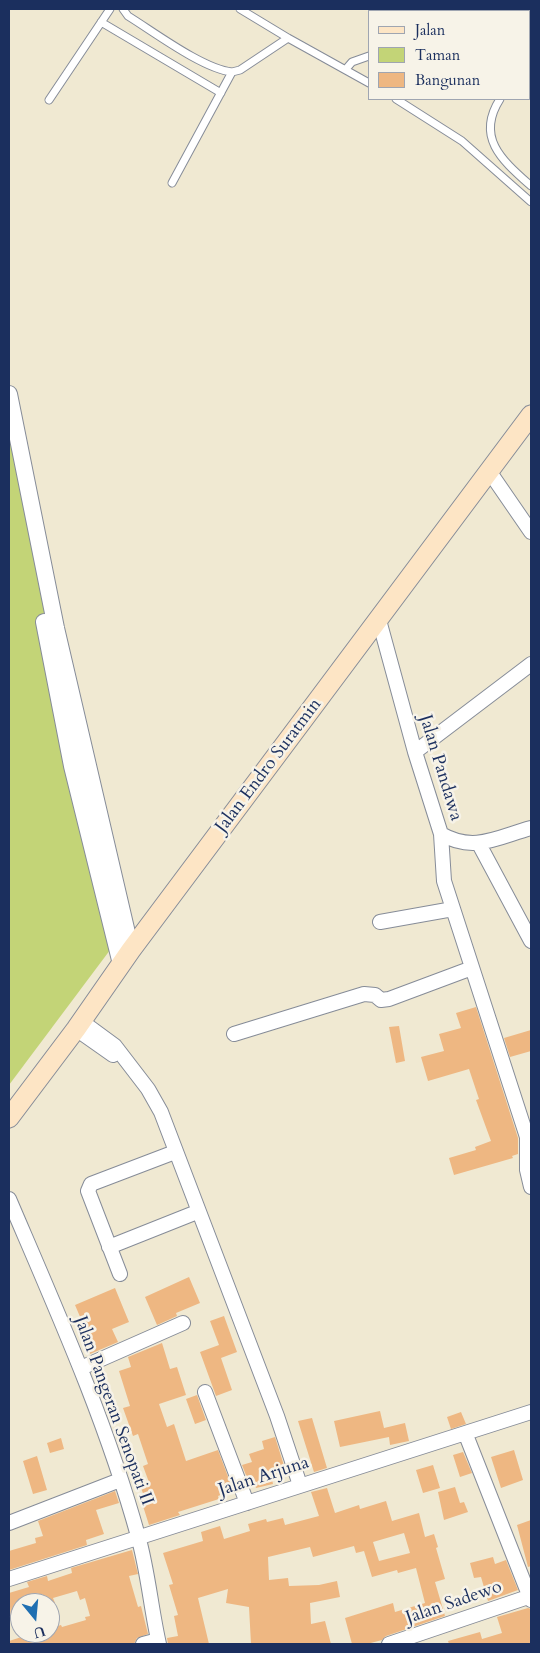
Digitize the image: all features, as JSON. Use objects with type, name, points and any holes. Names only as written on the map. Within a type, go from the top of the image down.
[{"type":"main road","name":"Jalan Endro Suratmin","points":[[9,1118],[79,1025],[126,957],[531,416]]},
{"type":"street","points":[[9,394],[56,628],[126,957]]},
{"type":"street","points":[[9,448],[72,766],[126,957]]},
{"type":"street","points":[[489,471],[531,532]]},
{"type":"street","name":"Jalan Pandawa","points":[[380,620],[415,752],[441,834],[461,843],[479,844],[531,828]]},
{"type":"street","points":[[415,752],[531,664]]},
{"type":"street","points":[[441,834],[444,881],[529,1136],[527,1170],[531,1186]]},
{"type":"street","points":[[479,844],[531,941]]},
{"type":"street","points":[[380,922],[453,909]]},
{"type":"street","points":[[234,1034],[364,994],[375,994],[381,1000],[389,999],[472,968]]},
{"type":"street","points":[[79,1025],[108,1053],[127,1063],[148,1089],[161,1112],[277,1416],[300,1486]]},
{"type":"street","points":[[120,1274],[88,1191],[89,1187],[92,1184],[175,1152]]},
{"type":"street","name":"Jalan Pangeran Senopati II","points":[[9,1199],[81,1368],[120,1480],[139,1537],[158,1642]]},
{"type":"street","points":[[109,1246],[198,1212]]},
{"type":"street","points":[[81,1368],[183,1323]]},
{"type":"street","points":[[205,1392],[247,1502]]},
{"type":"street","name":"Jalan Arjuna","points":[[9,1580],[531,1412]]},
{"type":"street","points":[[466,1434],[531,1597]]},
{"type":"street","points":[[9,1523],[120,1480]]},
{"type":"street","name":"Jalan Sadewo","points":[[389,1644],[531,1597]]},
{"type":"street","points":[[143,1644],[158,1642]]},
{"type":"lane","points":[[49,100],[110,9]]},
{"type":"lane","points":[[123,9],[128,16],[222,71],[232,72],[240,70],[288,38]]},
{"type":"lane","points":[[240,9],[368,82]]},
{"type":"lane","points":[[101,22],[222,93]]},
{"type":"lane","points":[[346,70],[352,62],[368,56]]},
{"type":"lane","points":[[172,183],[232,72]]},
{"type":"lane","points":[[398,100],[462,142],[531,202]]},
{"type":"lane","points":[[499,100],[489,118],[492,140],[508,165],[531,186]]},
{"type":"green space","points":[[9,416],[122,934],[9,1085]]},
{"type":"building","points":[[476,1007],[518,1138],[518,1154],[512,1156],[513,1158],[454,1175],[449,1158],[476,1150],[475,1147],[491,1141],[476,1100],[479,1099],[469,1069],[428,1081],[421,1057],[444,1051],[439,1034],[461,1028],[456,1013]]},
{"type":"building","points":[[399,1026],[405,1061],[396,1063],[389,1027]]},
{"type":"building","points":[[531,1030],[531,1051],[510,1057],[504,1038]]},
{"type":"building","points":[[189,1277],[200,1303],[176,1313],[177,1316],[157,1325],[145,1297]]},
{"type":"building","points":[[115,1288],[129,1322],[112,1329],[118,1342],[90,1354],[85,1342],[90,1340],[75,1305]]},
{"type":"building","points":[[224,1316],[237,1352],[221,1358],[232,1390],[216,1396],[200,1352],[219,1345],[210,1321]]},
{"type":"building","points":[[162,1343],[170,1369],[177,1367],[186,1395],[159,1404],[167,1427],[174,1424],[186,1461],[218,1450],[233,1490],[218,1496],[219,1499],[178,1512],[180,1515],[149,1525],[143,1506],[147,1504],[141,1488],[150,1485],[143,1466],[148,1464],[138,1434],[133,1436],[123,1408],[130,1406],[119,1371],[131,1367],[128,1357]]},
{"type":"building","points":[[197,1395],[206,1420],[195,1424],[186,1399]]},
{"type":"building","points":[[380,1411],[384,1428],[405,1423],[409,1441],[390,1445],[389,1437],[340,1447],[334,1421]]},
{"type":"building","points":[[461,1412],[466,1424],[451,1429],[447,1417]]},
{"type":"building","points":[[312,1418],[327,1468],[314,1472],[298,1421]]},
{"type":"building","points":[[275,1437],[287,1475],[272,1479],[273,1484],[256,1488],[254,1481],[249,1483],[242,1465],[252,1462],[249,1454],[264,1449],[262,1441]]},
{"type":"building","points":[[61,1438],[64,1449],[50,1453],[47,1443]]},
{"type":"building","points":[[514,1450],[523,1480],[501,1488],[491,1457]]},
{"type":"building","points":[[463,1452],[472,1473],[460,1477],[453,1455]]},
{"type":"building","points":[[37,1456],[47,1490],[33,1494],[23,1461]]},
{"type":"building","points":[[433,1465],[440,1488],[423,1493],[416,1470]]},
{"type":"building","points":[[455,1487],[460,1503],[464,1502],[468,1512],[444,1520],[438,1492]]},
{"type":"building","points":[[327,1488],[335,1513],[359,1505],[360,1509],[386,1501],[392,1521],[419,1513],[425,1537],[434,1534],[438,1547],[436,1548],[445,1579],[435,1582],[445,1616],[386,1636],[382,1640],[367,1644],[352,1644],[345,1618],[393,1603],[395,1612],[425,1603],[416,1568],[398,1573],[397,1570],[372,1577],[364,1551],[356,1553],[354,1546],[313,1557],[310,1547],[268,1557],[269,1580],[288,1578],[289,1586],[319,1585],[337,1581],[340,1597],[310,1603],[311,1624],[325,1621],[331,1644],[251,1644],[249,1607],[226,1603],[228,1589],[198,1598],[209,1644],[168,1644],[167,1638],[178,1636],[174,1616],[178,1615],[169,1585],[173,1584],[163,1553],[203,1541],[201,1532],[220,1526],[224,1539],[250,1531],[248,1524],[266,1519],[267,1522],[283,1518],[285,1525],[319,1516],[311,1492]],"holes":[[[404,1533],[410,1553],[379,1561],[373,1542]]]},
{"type":"building","points":[[115,1491],[119,1503],[96,1510],[104,1534],[86,1540],[87,1545],[9,1570],[9,1551],[36,1543],[35,1538],[43,1536],[38,1521]]},
{"type":"building","points":[[531,1520],[531,1566],[528,1567],[517,1525]]},
{"type":"building","points":[[132,1550],[138,1574],[129,1576],[138,1607],[141,1606],[148,1634],[137,1638],[134,1644],[9,1644],[10,1641],[10,1643],[60,1643],[60,1625],[62,1627],[86,1620],[85,1617],[90,1616],[85,1598],[80,1600],[77,1591],[60,1596],[60,1593],[10,1593],[10,1606],[9,1593],[29,1587],[27,1582],[47,1576],[48,1581],[72,1573],[71,1568]]},
{"type":"building","points":[[493,1557],[495,1564],[506,1560],[518,1590],[488,1601],[481,1577],[474,1578],[470,1563]]},
{"type":"building","points":[[528,1608],[531,1609],[531,1644],[449,1644],[448,1641],[480,1632],[482,1639],[502,1633],[497,1617]]}]
